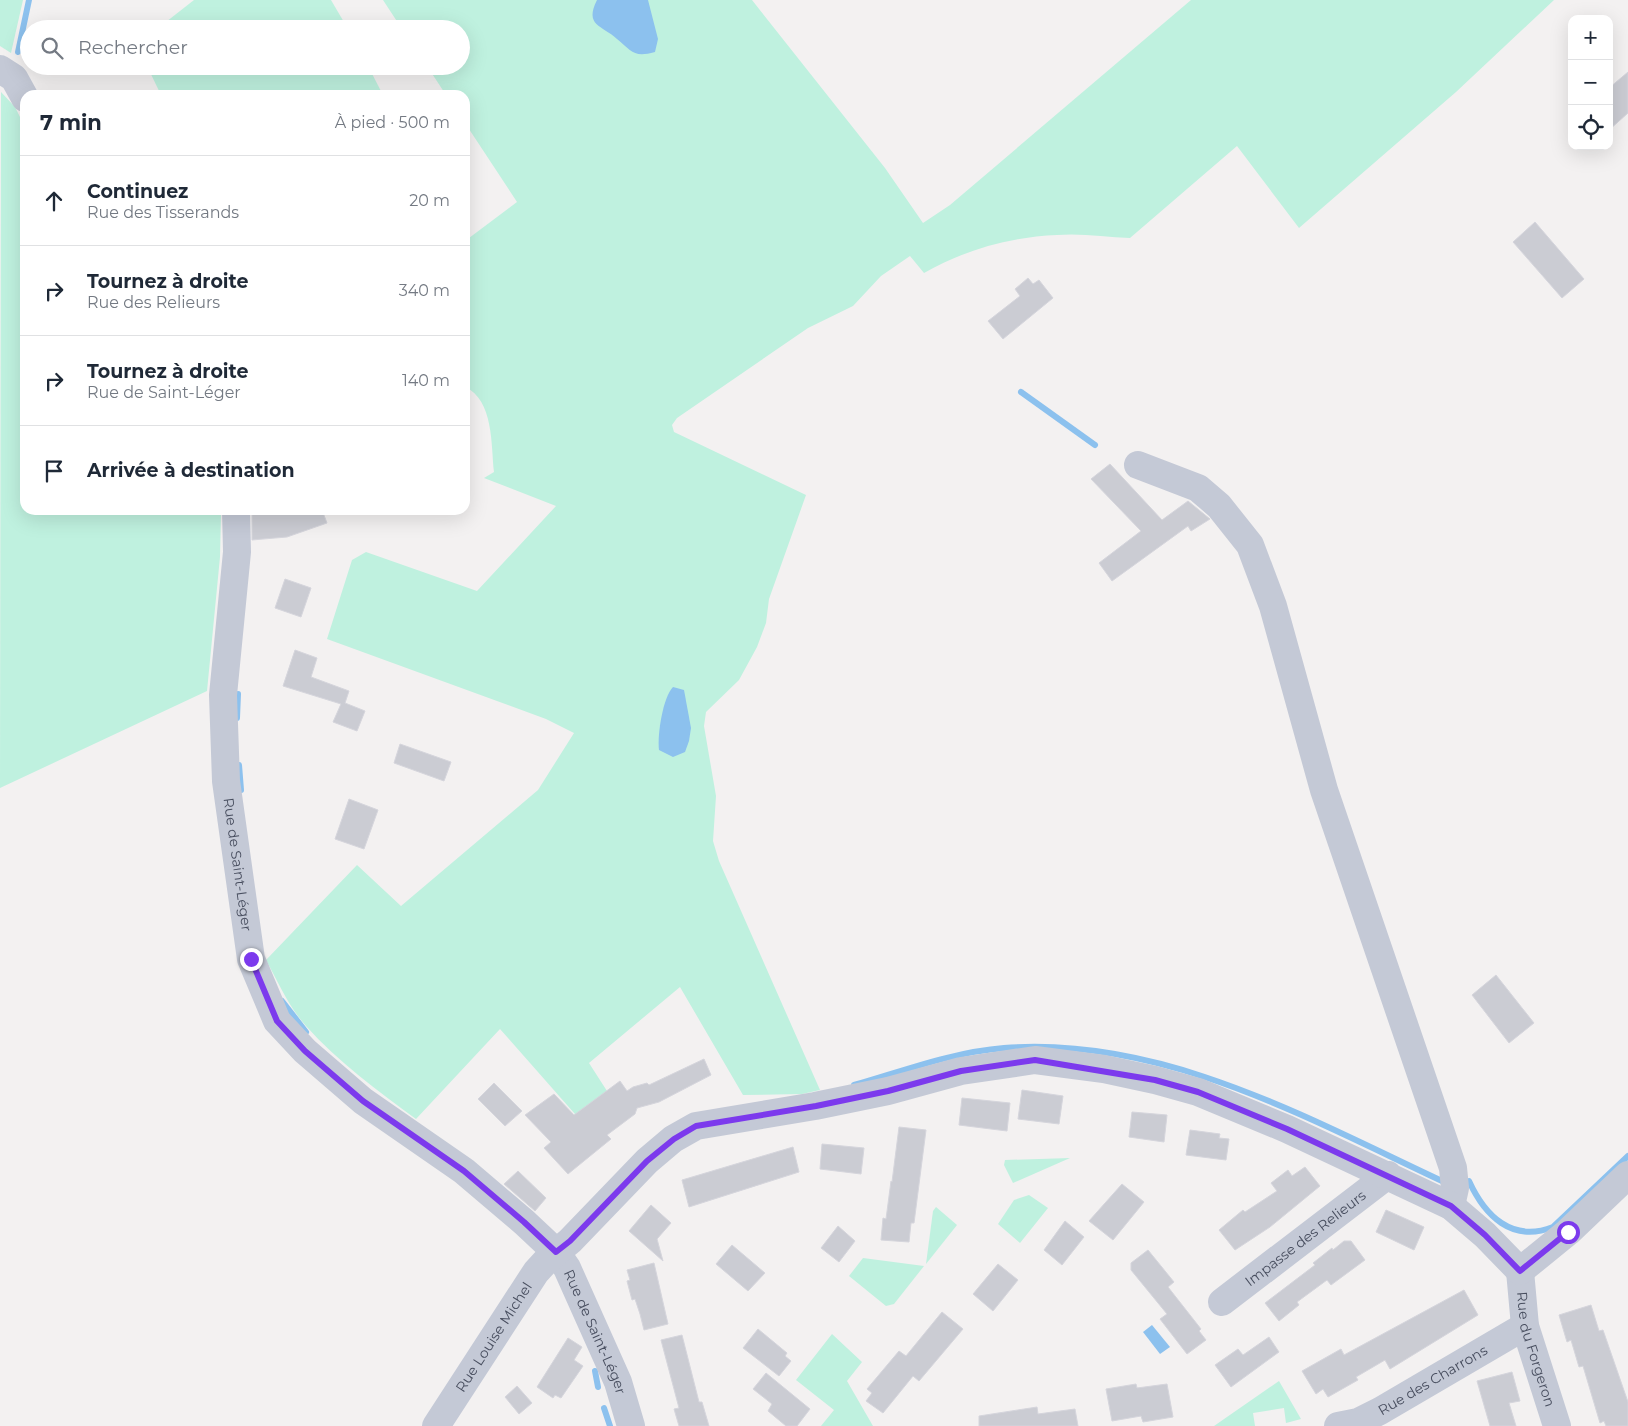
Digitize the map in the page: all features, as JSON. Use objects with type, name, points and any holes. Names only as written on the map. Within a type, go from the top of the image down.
[{"type":"street","points":[[0,69],[14,78],[21,90]]},
{"type":"street","points":[[1138,466],[1198,488],[1218,506],[1250,545],[1259,566],[1274,606],[1324,790],[1453,1168],[1455,1188],[1451,1206]]},
{"type":"street","name":"Rue de Saint-Léger","points":[[236,515],[237,552],[223,696],[226,780],[251,959],[277,1021],[305,1051],[363,1101],[464,1171],[556,1252],[567,1268],[618,1382],[631,1426]]},
{"type":"street","name":"Rue Louise Michel","points":[[436,1426],[536,1272],[570,1241],[647,1161],[674,1139],[696,1126],[816,1106],[888,1091],[961,1071],[1035,1060],[1155,1080],[1198,1092],[1279,1126],[1388,1175],[1451,1206],[1485,1235],[1520,1271]]},
{"type":"street","name":"Impasse des Relieurs","points":[[1222,1302],[1388,1175]]},
{"type":"street","points":[[1520,1271],[1568,1232],[1628,1175]]},
{"type":"street","name":"Rue du Forgeron","points":[[1520,1271],[1525,1326],[1557,1426]]},
{"type":"street","name":"Rue des Charrons","points":[[1338,1426],[1358,1422],[1380,1411],[1525,1326]]},
{"type":"green space","points":[[0,0],[23,0],[11,53],[0,46]]},
{"type":"green space","points":[[194,0],[331,0],[343,20],[168,20]]},
{"type":"green space","points":[[383,0],[752,0],[885,168],[923,223],[950,205],[1191,0],[1554,0],[1456,92],[1299,228],[1237,146],[1130,238],[1084,235],[1039,236],[971,251],[924,273],[910,256],[881,276],[853,306],[808,328],[677,418],[672,425],[674,432],[806,495],[769,599],[766,623],[757,647],[739,680],[706,712],[704,726],[716,796],[713,841],[719,861],[820,1090],[802,1094],[743,1095],[680,987],[589,1063],[607,1091],[582,1122],[500,1029],[416,1119],[359,1076],[318,1039],[294,1011],[266,960],[357,865],[401,906],[538,790],[574,733],[546,719],[327,639],[352,560],[366,552],[477,591],[556,506],[484,478],[494,472],[491,437],[486,413],[481,402],[470,390],[470,237],[517,202],[470,131],[470,90],[443,90],[433,75],[470,75],[470,20],[396,20]]},
{"type":"green space","points":[[151,75],[373,75],[380,90],[159,90]]},
{"type":"green space","points":[[1,92],[15,107],[20,117],[20,515],[221,515],[220,557],[207,691],[0,788]]},
{"type":"green space","points":[[1070,1158],[1013,1183],[1004,1165],[1005,1160]]},
{"type":"green space","points":[[1029,1195],[1048,1208],[1020,1243],[998,1224],[1014,1200]]},
{"type":"green space","points":[[936,1207],[957,1225],[926,1264],[933,1211]]},
{"type":"green space","points":[[863,1258],[924,1266],[894,1304],[886,1306],[849,1276]]},
{"type":"green space","points":[[832,1334],[862,1362],[847,1381],[873,1426],[821,1426],[834,1410],[796,1380]]},
{"type":"green space","points":[[1279,1381],[1301,1419],[1286,1423],[1284,1408],[1253,1413],[1255,1426],[1214,1426]]},
{"type":"water","points":[[597,0],[648,0],[658,39],[655,52],[637,54],[596,24],[593,15]]},
{"type":"water","points":[[673,687],[684,690],[691,728],[685,752],[673,757],[659,750],[659,743],[660,726],[666,699]]},
{"type":"water","points":[[1152,1325],[1170,1347],[1160,1354],[1143,1332]]},
{"type":"building","points":[[1628,72],[1628,113],[1613,126],[1613,105],[1613,85]]},
{"type":"building","points":[[1535,222],[1584,279],[1562,298],[1513,242]]},
{"type":"building","points":[[1028,278],[1033,284],[1039,280],[1053,298],[1003,339],[988,321],[1020,296],[1015,289]]},
{"type":"building","points":[[1110,464],[1162,520],[1188,501],[1210,519],[1191,531],[1188,526],[1112,581],[1099,563],[1141,531],[1091,479]]},
{"type":"building","points":[[252,515],[324,515],[327,523],[287,537],[252,540]]},
{"type":"building","points":[[285,579],[311,588],[301,617],[275,608]]},
{"type":"building","points":[[295,650],[317,658],[311,677],[349,691],[345,703],[365,711],[357,731],[333,722],[341,704],[283,686]]},
{"type":"building","points":[[400,744],[451,762],[444,781],[394,763]]},
{"type":"building","points":[[349,799],[378,810],[364,849],[335,839]]},
{"type":"building","points":[[1496,975],[1534,1023],[1509,1043],[1472,995]]},
{"type":"building","points":[[704,1059],[711,1075],[659,1102],[637,1108],[635,1114],[607,1135],[611,1139],[568,1174],[544,1148],[551,1142],[525,1115],[554,1094],[574,1115],[620,1081],[627,1091],[647,1083],[649,1085]]},
{"type":"building","points":[[494,1083],[522,1111],[505,1126],[478,1099]]},
{"type":"building","points":[[1022,1090],[1063,1096],[1059,1124],[1018,1119]]},
{"type":"building","points":[[962,1098],[1010,1103],[1007,1131],[959,1125]]},
{"type":"building","points":[[1132,1112],[1167,1115],[1164,1142],[1129,1137]]},
{"type":"building","points":[[899,1127],[926,1130],[914,1223],[911,1223],[909,1242],[881,1240],[883,1218],[886,1219],[892,1182]]},
{"type":"building","points":[[1190,1130],[1220,1134],[1219,1138],[1229,1139],[1226,1160],[1186,1155]]},
{"type":"building","points":[[822,1144],[864,1148],[861,1174],[820,1169]]},
{"type":"building","points":[[793,1147],[799,1172],[689,1207],[682,1180]]},
{"type":"building","points":[[1305,1167],[1320,1186],[1270,1227],[1235,1250],[1219,1230],[1243,1210],[1245,1212],[1277,1191],[1271,1183],[1288,1170],[1292,1176]]},
{"type":"building","points":[[518,1171],[546,1198],[535,1211],[504,1184]]},
{"type":"building","points":[[1122,1184],[1144,1202],[1113,1240],[1089,1221]]},
{"type":"building","points":[[651,1205],[671,1223],[657,1239],[663,1261],[629,1231]]},
{"type":"building","points":[[1386,1210],[1424,1227],[1414,1250],[1376,1232]]},
{"type":"building","points":[[1065,1221],[1084,1237],[1062,1265],[1044,1250]]},
{"type":"building","points":[[838,1226],[855,1241],[839,1262],[821,1248]]},
{"type":"building","points":[[1344,1241],[1351,1241],[1365,1260],[1331,1285],[1327,1280],[1297,1302],[1299,1305],[1279,1321],[1265,1303],[1315,1265],[1313,1263],[1332,1248],[1333,1250]]},
{"type":"building","points":[[732,1245],[765,1273],[748,1291],[716,1264]]},
{"type":"building","points":[[1148,1250],[1174,1282],[1168,1287],[1201,1329],[1199,1331],[1206,1340],[1187,1354],[1160,1319],[1167,1314],[1131,1270],[1131,1263]]},
{"type":"building","points":[[654,1263],[668,1324],[644,1330],[635,1299],[632,1300],[627,1281],[630,1280],[627,1270]]},
{"type":"building","points":[[998,1264],[1018,1280],[993,1311],[973,1294]]},
{"type":"building","points":[[1464,1290],[1478,1315],[1390,1369],[1385,1360],[1356,1377],[1358,1380],[1328,1397],[1323,1389],[1316,1394],[1302,1371],[1341,1349],[1344,1355]]},
{"type":"building","points":[[1591,1305],[1599,1331],[1603,1330],[1628,1402],[1628,1426],[1606,1426],[1604,1421],[1600,1423],[1583,1366],[1579,1367],[1571,1340],[1567,1342],[1559,1315]]},
{"type":"building","points":[[942,1312],[963,1329],[919,1381],[913,1376],[883,1413],[866,1401],[872,1393],[867,1389],[899,1351],[906,1356]]},
{"type":"building","points":[[758,1329],[787,1353],[785,1356],[791,1361],[779,1376],[743,1348]]},
{"type":"building","points":[[682,1335],[699,1402],[702,1402],[709,1426],[679,1426],[674,1409],[679,1408],[661,1340]]},
{"type":"building","points":[[1269,1337],[1279,1352],[1231,1387],[1215,1365],[1238,1349],[1243,1355]]},
{"type":"building","points":[[568,1338],[582,1347],[574,1360],[583,1366],[561,1398],[555,1395],[553,1398],[537,1387]]},
{"type":"building","points":[[1512,1372],[1520,1401],[1509,1403],[1516,1426],[1490,1426],[1477,1381]]},
{"type":"building","points":[[766,1373],[810,1409],[797,1426],[786,1426],[768,1411],[772,1404],[753,1389]]},
{"type":"building","points":[[1136,1384],[1137,1388],[1167,1384],[1173,1417],[1143,1422],[1141,1416],[1112,1421],[1106,1389]]},
{"type":"building","points":[[517,1386],[532,1403],[519,1414],[505,1397]]},
{"type":"building","points":[[1037,1407],[1038,1414],[1075,1409],[1078,1426],[979,1426],[979,1416]]},
{"type":"waterway","points":[[25,20],[29,0]]},
{"type":"waterway","points":[[18,52],[20,43]]},
{"type":"waterway","points":[[1021,392],[1095,445]]},
{"type":"waterway","points":[[237,718],[238,694]]},
{"type":"waterway","points":[[239,765],[241,790]]},
{"type":"waterway","points":[[282,1001],[306,1032]]},
{"type":"waterway","points":[[854,1085],[928,1063],[985,1050],[1004,1048],[1062,1048],[1119,1055],[1175,1068],[1230,1086],[1285,1108],[1442,1181],[1445,1176]]},
{"type":"waterway","points":[[1469,1181],[1483,1205],[1502,1223],[1513,1229],[1538,1231],[1553,1227],[1628,1156]]},
{"type":"waterway","points":[[595,1371],[598,1387]]},
{"type":"waterway","points":[[604,1408],[610,1426]]},
{"type":"route","points":[[251,959],[277,1021],[305,1051],[363,1101],[464,1171],[556,1252],[570,1241],[647,1161],[674,1139],[696,1126],[816,1106],[888,1091],[961,1071],[1035,1060],[1155,1080],[1198,1092],[1239,1108],[1388,1175],[1451,1206],[1485,1235],[1520,1271],[1568,1232]]}]
